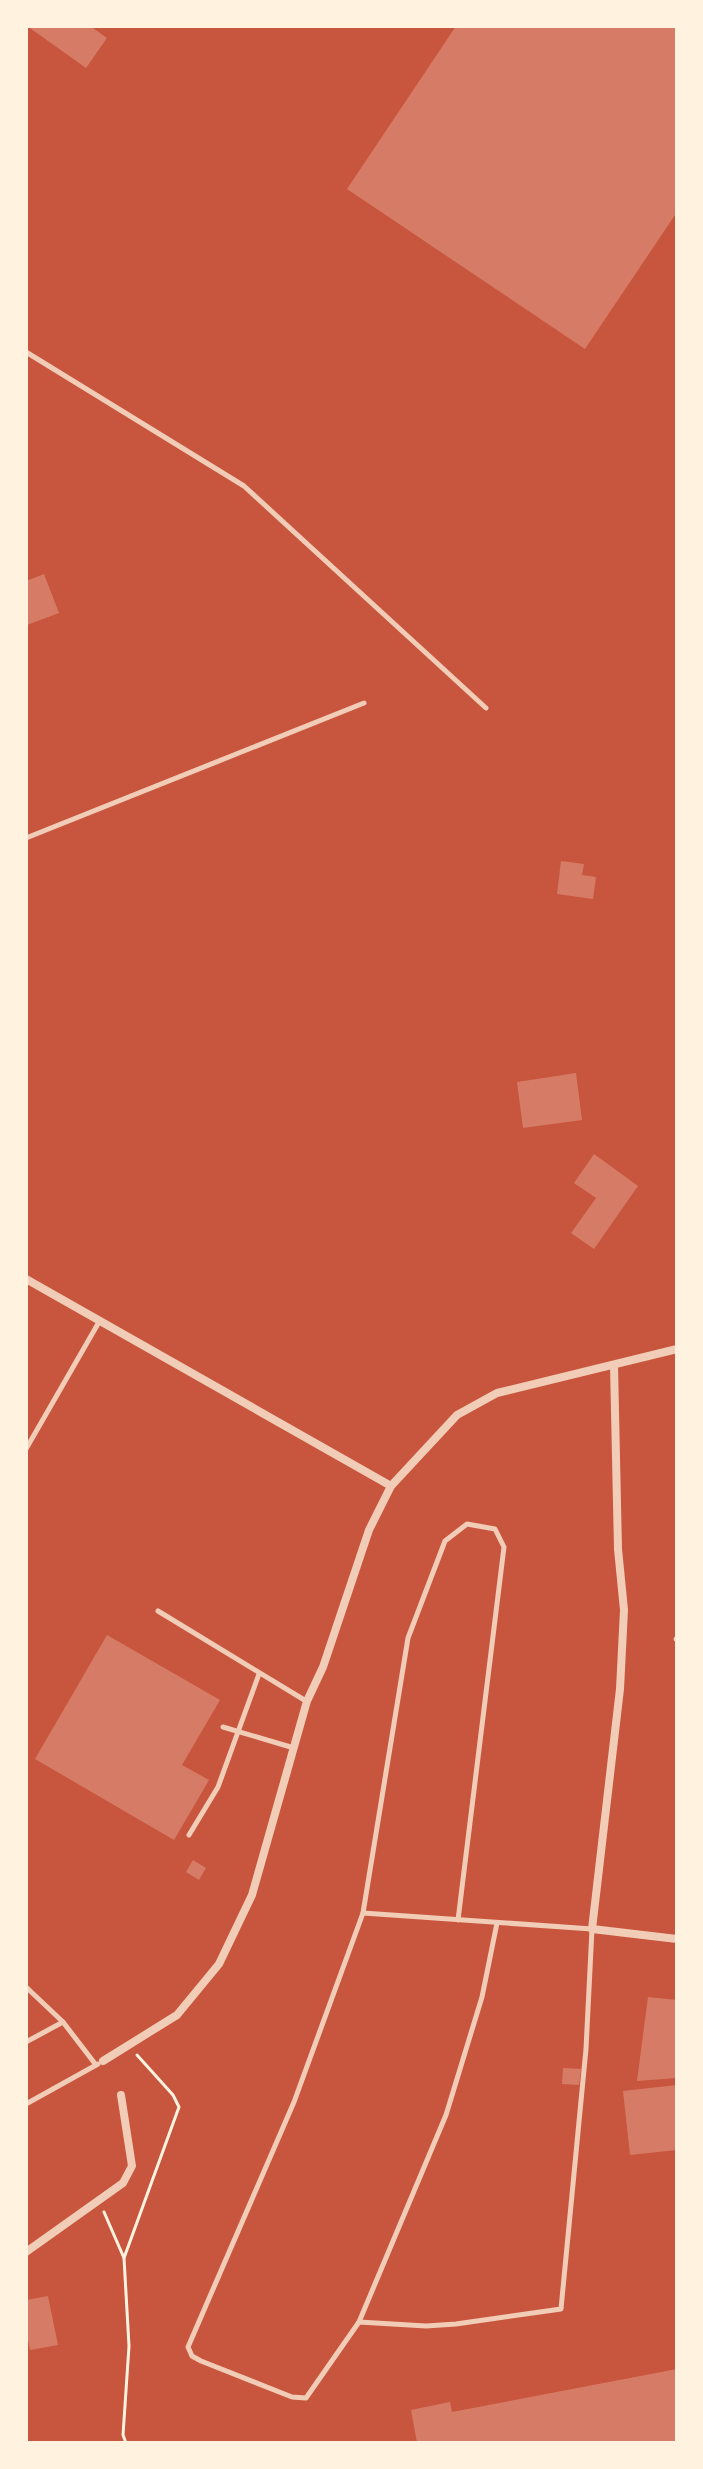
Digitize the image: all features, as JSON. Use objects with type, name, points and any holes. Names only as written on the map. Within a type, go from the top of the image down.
[{"type":"street","points":[[26,1279],[391,1486]]},
{"type":"street","points":[[100,2063],[177,2015],[219,1964],[252,1895],[307,1701],[323,1667],[369,1530],[391,1486],[457,1415],[497,1393],[677,1349]]},
{"type":"street","points":[[614,1365],[623,1626],[620,1689],[592,1929],[677,1939]]},
{"type":"street","points":[[26,2252],[123,2183],[132,2166],[121,2095]]},
{"type":"lane","points":[[26,352],[244,486],[486,708]]},
{"type":"lane","points":[[26,838],[364,703]]},
{"type":"lane","points":[[26,1449],[99,1322]]},
{"type":"lane","points":[[458,1920],[504,1547],[495,1529],[467,1524],[445,1541],[408,1638],[363,1913],[294,2102],[188,2347],[192,2356],[292,2397],[306,2398],[359,2322],[446,2115],[482,1997],[497,1923]]},
{"type":"lane","points":[[158,1611],[307,1701]]},
{"type":"lane","points":[[189,1835],[218,1787],[259,1674]]},
{"type":"lane","points":[[223,1727],[294,1749]]},
{"type":"lane","points":[[359,2322],[426,2326],[561,2309],[586,2049],[592,1929],[363,1913]]},
{"type":"lane","points":[[26,1987],[100,2063],[26,2104]]},
{"type":"lane","points":[[26,2042],[63,2022]]},
{"type":"path","points":[[124,2258],[179,2107],[173,2095],[128,2046]]},
{"type":"path","points":[[99,2202],[124,2258],[129,2346],[123,2435],[126,2443]]},
{"type":"building","points":[[27,26],[90,26],[107,38],[86,68]]},
{"type":"building","points":[[456,26],[677,26],[677,212],[585,349],[347,189]]},
{"type":"building","points":[[44,574],[59,613],[27,625],[26,581]]},
{"type":"building","points":[[561,861],[584,864],[582,875],[596,877],[593,899],[557,894]]},
{"type":"building","points":[[576,1073],[582,1120],[523,1128],[517,1082]]},
{"type":"building","points":[[594,1154],[638,1186],[594,1249],[571,1233],[596,1198],[574,1183]]},
{"type":"building","points":[[107,1635],[220,1700],[182,1765],[209,1780],[174,1840],[35,1759]]},
{"type":"building","points":[[193,1860],[206,1868],[199,1880],[186,1872]]},
{"type":"building","points":[[648,1997],[677,2000],[677,2078],[637,2081]]},
{"type":"building","points":[[563,2068],[581,2069],[579,2085],[562,2084]]},
{"type":"building","points":[[677,2085],[677,2150],[630,2155],[623,2091]]},
{"type":"building","points":[[48,2296],[58,2345],[30,2350],[26,2331],[26,2300]]},
{"type":"building","points":[[677,2369],[677,2443],[417,2443],[411,2410],[450,2402],[452,2412]]}]
